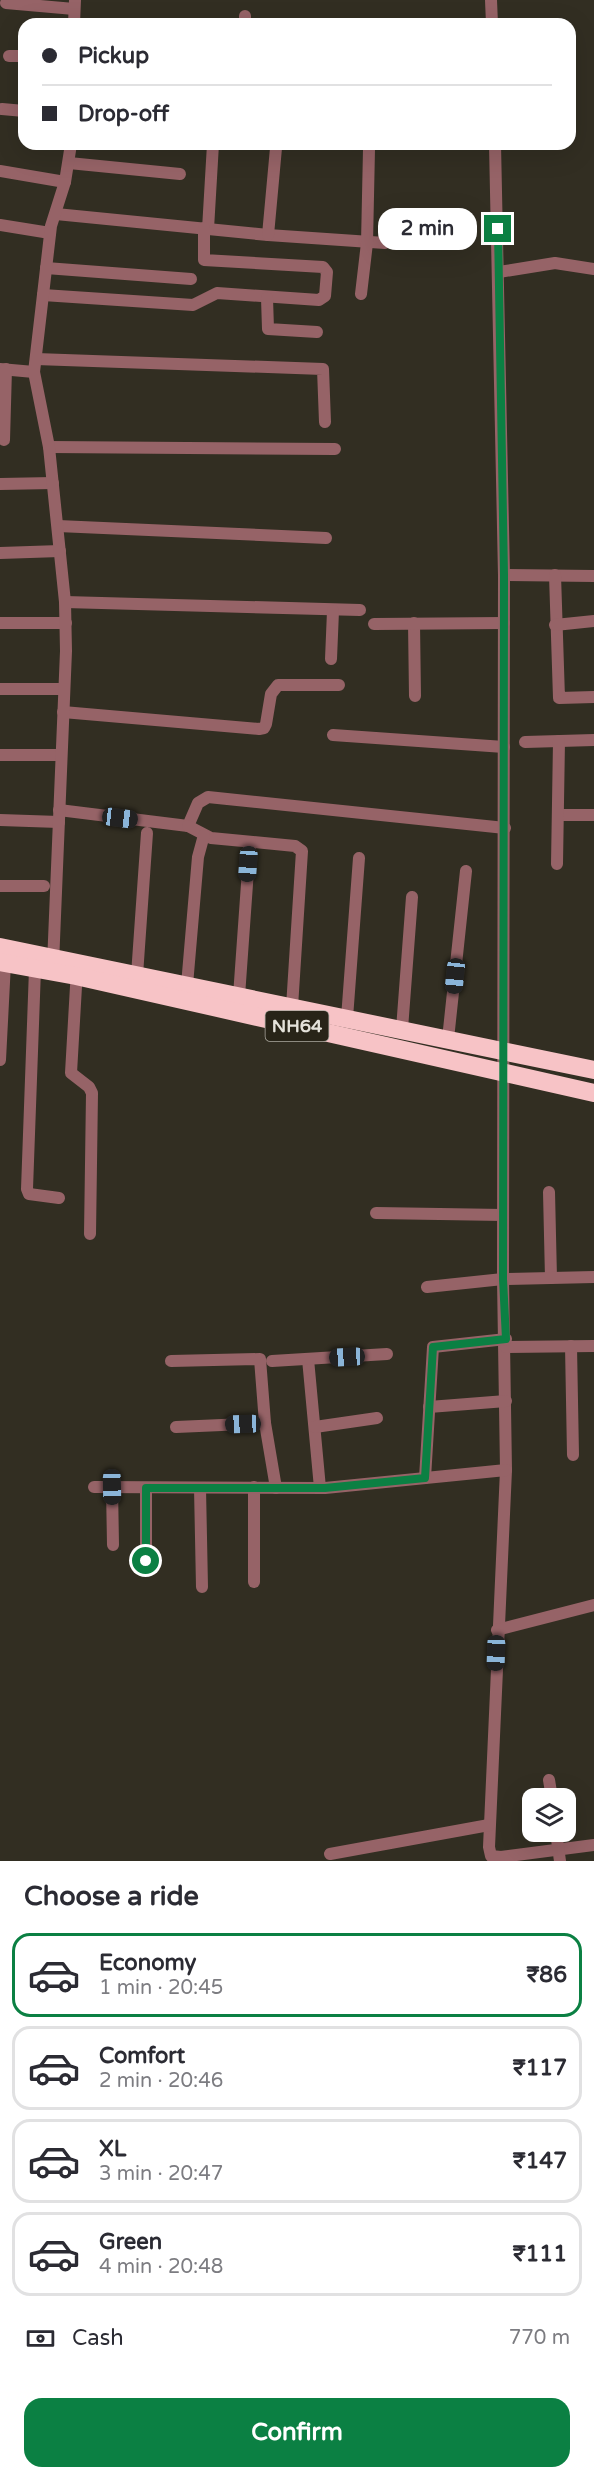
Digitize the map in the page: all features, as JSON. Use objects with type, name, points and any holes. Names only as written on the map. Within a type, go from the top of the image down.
[{"type":"highway","name":"NH64","points":[[2,958],[77,970],[137,975],[594,1070]]},
{"type":"highway","name":"NH64","points":[[77,970],[504,1075],[594,1093]]},
{"type":"street","points":[[491,0],[492,18]]},
{"type":"street","points":[[6,3],[74,4]]},
{"type":"street","points":[[9,56],[18,56]]},
{"type":"street","points":[[3,109],[18,110]]},
{"type":"street","points":[[59,1198],[29,1194],[27,1189],[59,816],[66,623],[49,447],[34,372],[50,233],[65,182],[70,150]]},
{"type":"street","points":[[43,295],[194,305],[217,293],[322,300],[327,269],[208,262],[202,258],[213,150]]},
{"type":"street","points":[[268,236],[276,150]]},
{"type":"street","points":[[361,294],[367,243],[369,150]]},
{"type":"street","points":[[495,150],[500,272],[504,575],[503,1279],[506,1343],[506,1470],[489,1825],[492,1856],[559,1855],[594,1845]]},
{"type":"street","points":[[69,163],[180,174]]},
{"type":"street","points":[[0,171],[65,182]]},
{"type":"street","points":[[56,213],[268,236],[385,243]]},
{"type":"street","points":[[0,225],[50,233]]},
{"type":"street","points":[[500,272],[555,263],[594,269]]},
{"type":"street","points":[[46,268],[191,279]]},
{"type":"street","points":[[267,298],[268,329],[317,332]]},
{"type":"street","points":[[36,359],[323,369],[325,422]]},
{"type":"street","points":[[4,440],[3,369],[34,372]]},
{"type":"street","points":[[49,447],[334,449]]},
{"type":"street","points":[[0,484],[53,483]]},
{"type":"street","points":[[58,526],[326,538]]},
{"type":"street","points":[[0,553],[60,551]]},
{"type":"street","points":[[504,575],[594,576]]},
{"type":"street","points":[[555,575],[559,698],[594,697]]},
{"type":"street","points":[[65,602],[360,610]]},
{"type":"street","points":[[331,659],[333,611]]},
{"type":"street","points":[[555,625],[594,621]]},
{"type":"street","points":[[374,624],[504,622]]},
{"type":"street","points":[[0,623],[66,623]]},
{"type":"street","points":[[414,623],[415,696]]},
{"type":"street","points":[[63,712],[264,728],[270,694],[278,685],[339,685]]},
{"type":"street","points":[[0,689],[64,689]]},
{"type":"street","points":[[333,735],[504,747]]},
{"type":"street","points":[[525,742],[594,740]]},
{"type":"street","points":[[557,864],[559,741]]},
{"type":"street","points":[[0,755],[61,755]]},
{"type":"street","points":[[188,826],[198,803],[208,797],[505,828]]},
{"type":"street","points":[[558,815],[594,815]]},
{"type":"street","points":[[0,820],[59,816],[188,826],[204,835],[295,846],[302,851],[292,1007]]},
{"type":"street","points":[[137,975],[147,833]]},
{"type":"street","points":[[187,985],[198,857],[204,835]]},
{"type":"street","points":[[238,996],[250,842]]},
{"type":"street","points":[[347,1018],[359,858]]},
{"type":"street","points":[[448,1039],[466,871]]},
{"type":"street","points":[[0,886],[44,886]]},
{"type":"street","points":[[402,1029],[412,897]]},
{"type":"street","points":[[0,1060],[2,958]]},
{"type":"street","points":[[77,970],[71,1073],[89,1087],[92,1093],[90,1234]]},
{"type":"street","points":[[549,1192],[551,1278]]},
{"type":"street","points":[[376,1214],[503,1215]]},
{"type":"street","points":[[427,1287],[503,1279],[594,1277]]},
{"type":"street","points":[[425,1478],[433,1347],[506,1343],[594,1346]]},
{"type":"street","points":[[571,1346],[573,1455]]},
{"type":"street","points":[[272,1361],[387,1354]]},
{"type":"street","points":[[171,1361],[260,1359],[265,1423],[276,1488]]},
{"type":"street","points":[[308,1359],[320,1488]]},
{"type":"street","points":[[429,1407],[506,1401]]},
{"type":"street","points":[[315,1428],[377,1418]]},
{"type":"street","points":[[176,1427],[265,1423]]},
{"type":"street","points":[[94,1487],[320,1488],[506,1470]]},
{"type":"street","points":[[112,1487],[113,1545]]},
{"type":"street","points":[[254,1487],[254,1582]]},
{"type":"street","points":[[146,1488],[146,1561]]},
{"type":"street","points":[[200,1488],[202,1587]]},
{"type":"street","points":[[497,1630],[594,1605]]},
{"type":"street","points":[[549,1780],[550,1788]]},
{"type":"street","points":[[330,1854],[489,1825]]},
{"type":"route","points":[[146,1561],[146,1488],[325,1488],[425,1478],[433,1347],[506,1339],[503,1279],[504,575],[498,229]]}]
